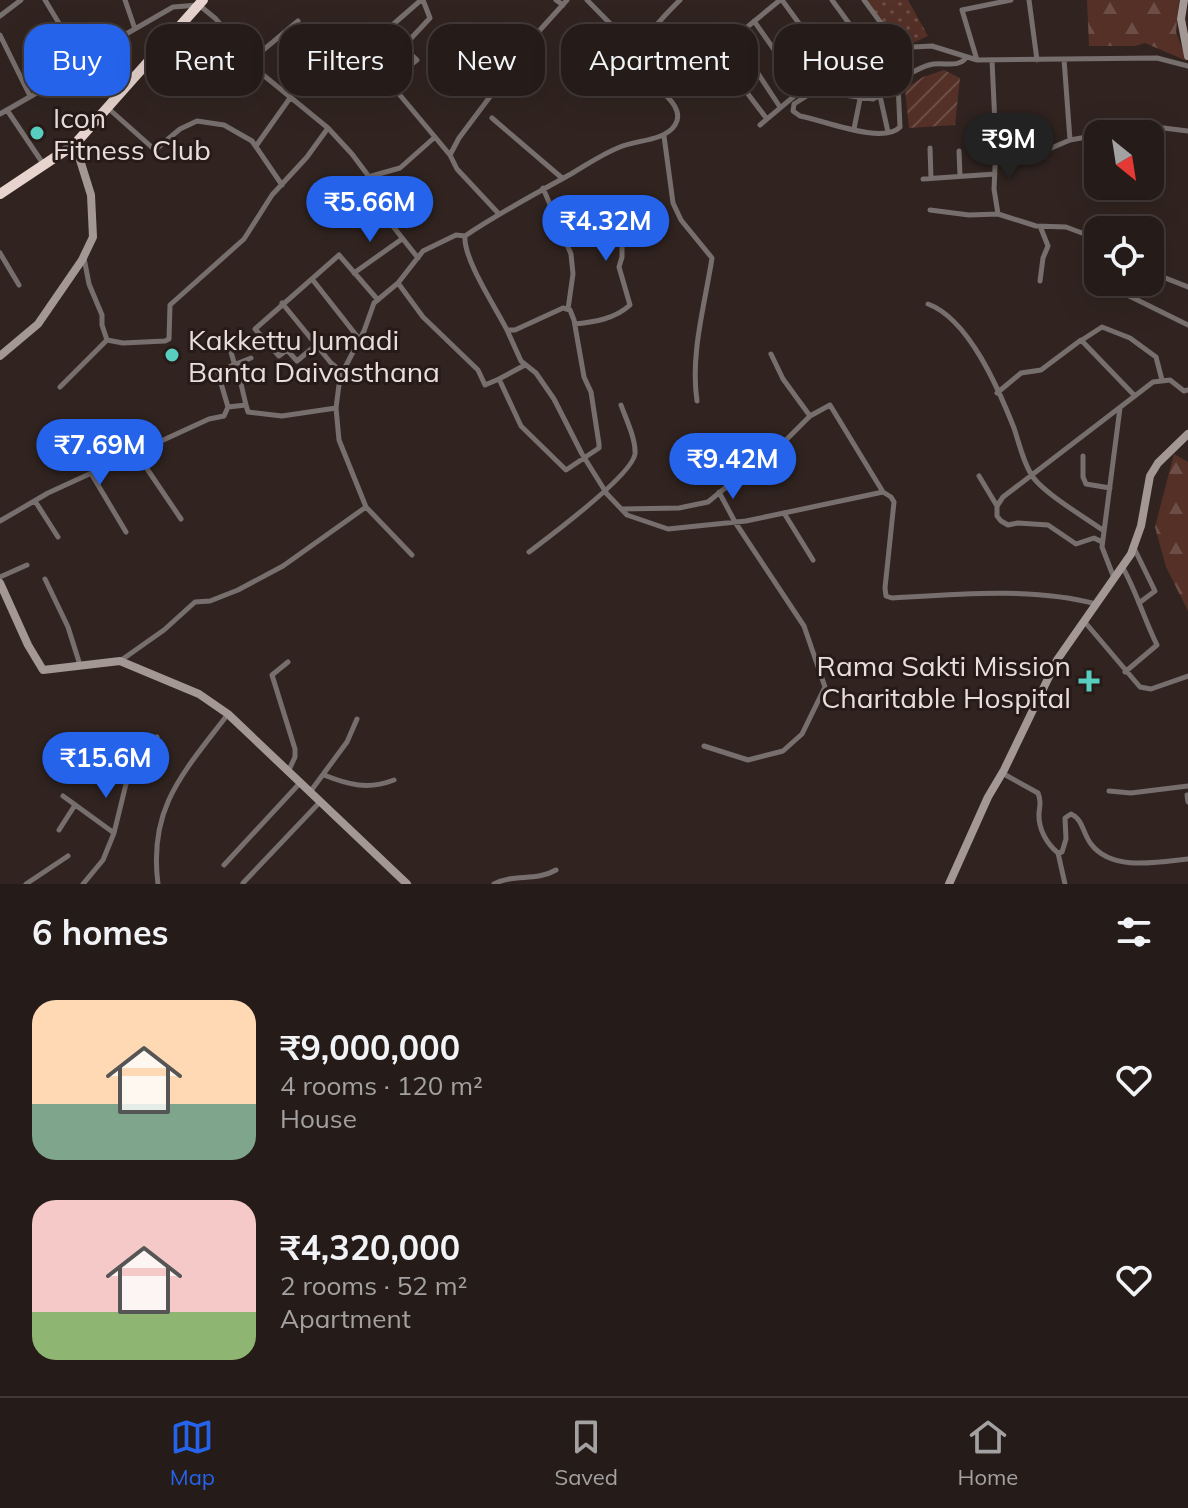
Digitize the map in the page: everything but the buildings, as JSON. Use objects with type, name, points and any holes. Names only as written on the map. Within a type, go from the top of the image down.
[{"type":"highway","points":[[0,194],[75,144],[201,2]]},
{"type":"street","points":[[0,16],[21,0]]},
{"type":"street","points":[[45,0],[59,24]]},
{"type":"street","points":[[125,0],[135,29]]},
{"type":"street","points":[[394,24],[422,0],[430,18],[403,47],[417,60],[389,82],[450,155],[457,169],[499,214]]},
{"type":"street","points":[[450,155],[459,138],[565,2],[556,0]]},
{"type":"street","points":[[587,0],[611,24]]},
{"type":"street","points":[[659,24],[680,0]]},
{"type":"street","points":[[750,24],[781,0],[799,24]]},
{"type":"street","points":[[832,0],[849,24]]},
{"type":"street","points":[[864,0],[882,24]]},
{"type":"street","points":[[977,60],[962,10],[1011,0]]},
{"type":"street","points":[[1029,0],[1037,60]]},
{"type":"street","points":[[1184,0],[1181,19],[1188,56]]},
{"type":"street","points":[[130,32],[173,4],[201,2],[220,24]]},
{"type":"street","points":[[263,50],[298,21]]},
{"type":"street","points":[[754,21],[774,50]]},
{"type":"street","points":[[0,35],[24,84]]},
{"type":"street","points":[[912,47],[925,45],[977,60],[1157,58],[1188,66]]},
{"type":"street","points":[[948,63],[957,55]]},
{"type":"street","points":[[912,75],[922,68],[962,63],[966,58]]},
{"type":"street","points":[[1064,59],[1070,140]]},
{"type":"street","points":[[992,60],[994,201],[998,214]]},
{"type":"street","points":[[263,73],[328,128],[352,154],[368,177],[388,220],[418,258]]},
{"type":"street","points":[[758,73],[780,107]]},
{"type":"street","points":[[0,114],[30,96]]},
{"type":"street","points":[[412,555],[366,507],[339,440],[336,394],[342,372],[360,340],[369,313],[430,247],[456,235],[465,236],[590,160],[625,145],[664,136],[675,127],[678,119],[676,107],[666,96]]},
{"type":"street","points":[[750,96],[767,119]]},
{"type":"street","points":[[760,125],[792,96]]},
{"type":"street","points":[[806,96],[794,104],[796,114],[854,130],[888,132],[898,131],[900,127],[899,96]]},
{"type":"street","points":[[852,96],[873,99],[880,96],[888,132]]},
{"type":"street","points":[[256,146],[290,98]]},
{"type":"street","points":[[854,130],[860,99]]},
{"type":"street","points":[[108,108],[155,150],[180,129],[197,121],[224,125],[252,141],[282,185]]},
{"type":"street","points":[[7,110],[44,165]]},
{"type":"street","points":[[492,118],[562,178]]},
{"type":"street","points":[[107,340],[123,343],[169,339],[170,305],[244,239],[272,195],[328,128]]},
{"type":"street","points":[[1164,128],[1188,131]]},
{"type":"street","points":[[664,136],[673,203],[681,220],[712,258],[696,360],[694,380],[697,401]]},
{"type":"street","points":[[368,177],[400,168],[435,137]]},
{"type":"street","points":[[1049,149],[1084,138]]},
{"type":"street","points":[[0,356],[38,324],[84,256],[94,229],[91,195],[75,144]]},
{"type":"street","points":[[930,148],[931,178]]},
{"type":"street","points":[[959,151],[960,176]]},
{"type":"street","points":[[923,179],[995,174]]},
{"type":"street","points":[[499,379],[521,426],[566,470],[599,448],[591,392],[584,377],[575,324],[568,309],[573,274],[571,254],[543,188]]},
{"type":"street","points":[[930,210],[969,215],[998,214],[1040,226],[1066,227],[1084,234]]},
{"type":"street","points":[[556,216],[618,222],[622,227],[619,267],[630,305],[596,322],[575,324]]},
{"type":"street","points":[[1040,226],[1048,246],[1040,281]]},
{"type":"street","points":[[465,236],[469,257],[525,365],[536,373],[548,390],[585,459],[604,489],[627,515],[668,529],[735,522],[883,492]]},
{"type":"street","points":[[354,273],[402,239]]},
{"type":"street","points":[[0,253],[19,285]]},
{"type":"street","points":[[316,345],[297,361],[287,350],[279,356],[255,329],[339,255],[378,300]]},
{"type":"street","points":[[84,256],[89,284],[102,315],[107,340]]},
{"type":"street","points":[[1164,278],[1188,287]]},
{"type":"street","points":[[312,279],[360,340]]},
{"type":"street","points":[[398,283],[413,306],[478,370],[485,385],[525,365]]},
{"type":"street","points":[[1129,296],[1188,325]]},
{"type":"street","points":[[282,303],[342,372]]},
{"type":"street","points":[[928,304],[942,311],[973,345],[990,373],[1031,476],[1104,531]]},
{"type":"street","points":[[507,330],[515,330],[563,308],[568,309]]},
{"type":"street","points":[[997,393],[1021,373],[1041,370],[1102,327],[1123,334],[1156,357],[1162,380]]},
{"type":"street","points":[[60,387],[107,340]]},
{"type":"street","points":[[1081,340],[1135,396]]},
{"type":"street","points":[[229,345],[248,412],[282,416],[336,408]]},
{"type":"street","points":[[771,354],[783,379],[810,416]]},
{"type":"street","points":[[0,521],[35,501],[209,419],[224,416],[228,407],[218,373],[251,358]]},
{"type":"street","points":[[997,506],[1003,497],[1153,382],[1170,380],[1184,391],[1188,390]]},
{"type":"street","points":[[228,407],[246,405]]},
{"type":"street","points":[[529,552],[580,514],[633,463],[635,450],[621,405]]},
{"type":"street","points":[[621,509],[679,508],[708,502],[755,471],[810,416],[830,405],[883,492],[894,502],[886,596],[972,593],[1077,599],[1096,604]]},
{"type":"street","points":[[1115,579],[1102,542],[1120,408]]},
{"type":"street","points":[[949,884],[982,809],[1057,660],[1123,568],[1141,526],[1150,476],[1158,463],[1188,434]]},
{"type":"street","points":[[137,454],[181,519]]},
{"type":"street","points":[[1083,456],[1086,484],[1110,488]]},
{"type":"street","points":[[92,475],[126,532]]},
{"type":"street","points":[[979,476],[997,506],[997,516],[1008,525],[1048,525],[1076,544],[1094,538],[1102,542]]},
{"type":"street","points":[[704,746],[748,760],[783,751],[802,734],[825,687],[804,626],[735,522],[719,492]]},
{"type":"street","points":[[35,501],[58,537]]},
{"type":"street","points":[[0,583],[43,670],[120,661],[164,630],[195,602],[224,596],[260,578],[302,554],[366,507]]},
{"type":"street","points":[[784,513],[813,560]]},
{"type":"street","points":[[1133,547],[1155,591],[1139,603]]},
{"type":"street","points":[[0,577],[27,565]]},
{"type":"street","points":[[1123,568],[1157,645],[1125,672]]},
{"type":"street","points":[[45,579],[68,627],[81,666]]},
{"type":"street","points":[[1084,621],[1140,687],[1151,689],[1188,676]]},
{"type":"street","points":[[120,661],[199,694],[228,714],[407,884]]},
{"type":"street","points":[[288,662],[272,675],[295,749],[288,773]]},
{"type":"street","points":[[158,884],[155,848],[165,803],[184,772],[228,714]]},
{"type":"street","points":[[309,793],[347,742],[357,719]]},
{"type":"street","points":[[83,884],[103,860],[114,833],[126,784],[157,737]]},
{"type":"street","points":[[1002,773],[1038,793],[1041,800],[1041,829],[1058,853],[1065,884]]},
{"type":"street","points":[[324,775],[364,787],[394,780]]},
{"type":"street","points":[[224,865],[299,784]]},
{"type":"street","points":[[1109,791],[1131,793],[1188,786]]},
{"type":"street","points":[[1187,795],[1188,802]]},
{"type":"street","points":[[63,796],[114,833]]},
{"type":"street","points":[[243,883],[319,803]]},
{"type":"street","points":[[59,830],[75,805]]},
{"type":"street","points":[[1058,853],[1065,847],[1065,818],[1071,814],[1079,818],[1091,844],[1108,857],[1124,862],[1148,863],[1188,859]]},
{"type":"street","points":[[26,884],[68,856]]},
{"type":"street","points":[[494,884],[517,876],[530,879],[546,876],[556,870]]},
{"type":"green space","points":[[865,0],[908,0],[928,36],[912,43],[912,24],[882,24]]},
{"type":"green space","points":[[1087,0],[1179,0],[1176,32],[1187,61],[1145,43],[1135,46],[1089,46]]},
{"type":"green space","points":[[944,70],[960,78],[955,125],[909,128],[906,96],[912,96],[912,84]]},
{"type":"green space","points":[[1174,454],[1188,462],[1188,611],[1166,567],[1155,527]]},
{"type":"place","name":"Icon Fitness Club","points":[[37,133]]},
{"type":"place","name":"Kakkettu Jumadi Banta Daivasthana","points":[[172,355]]},
{"type":"place","name":"Rama Sakti Mission Charitable Hospital","points":[[1089,681]]}]
